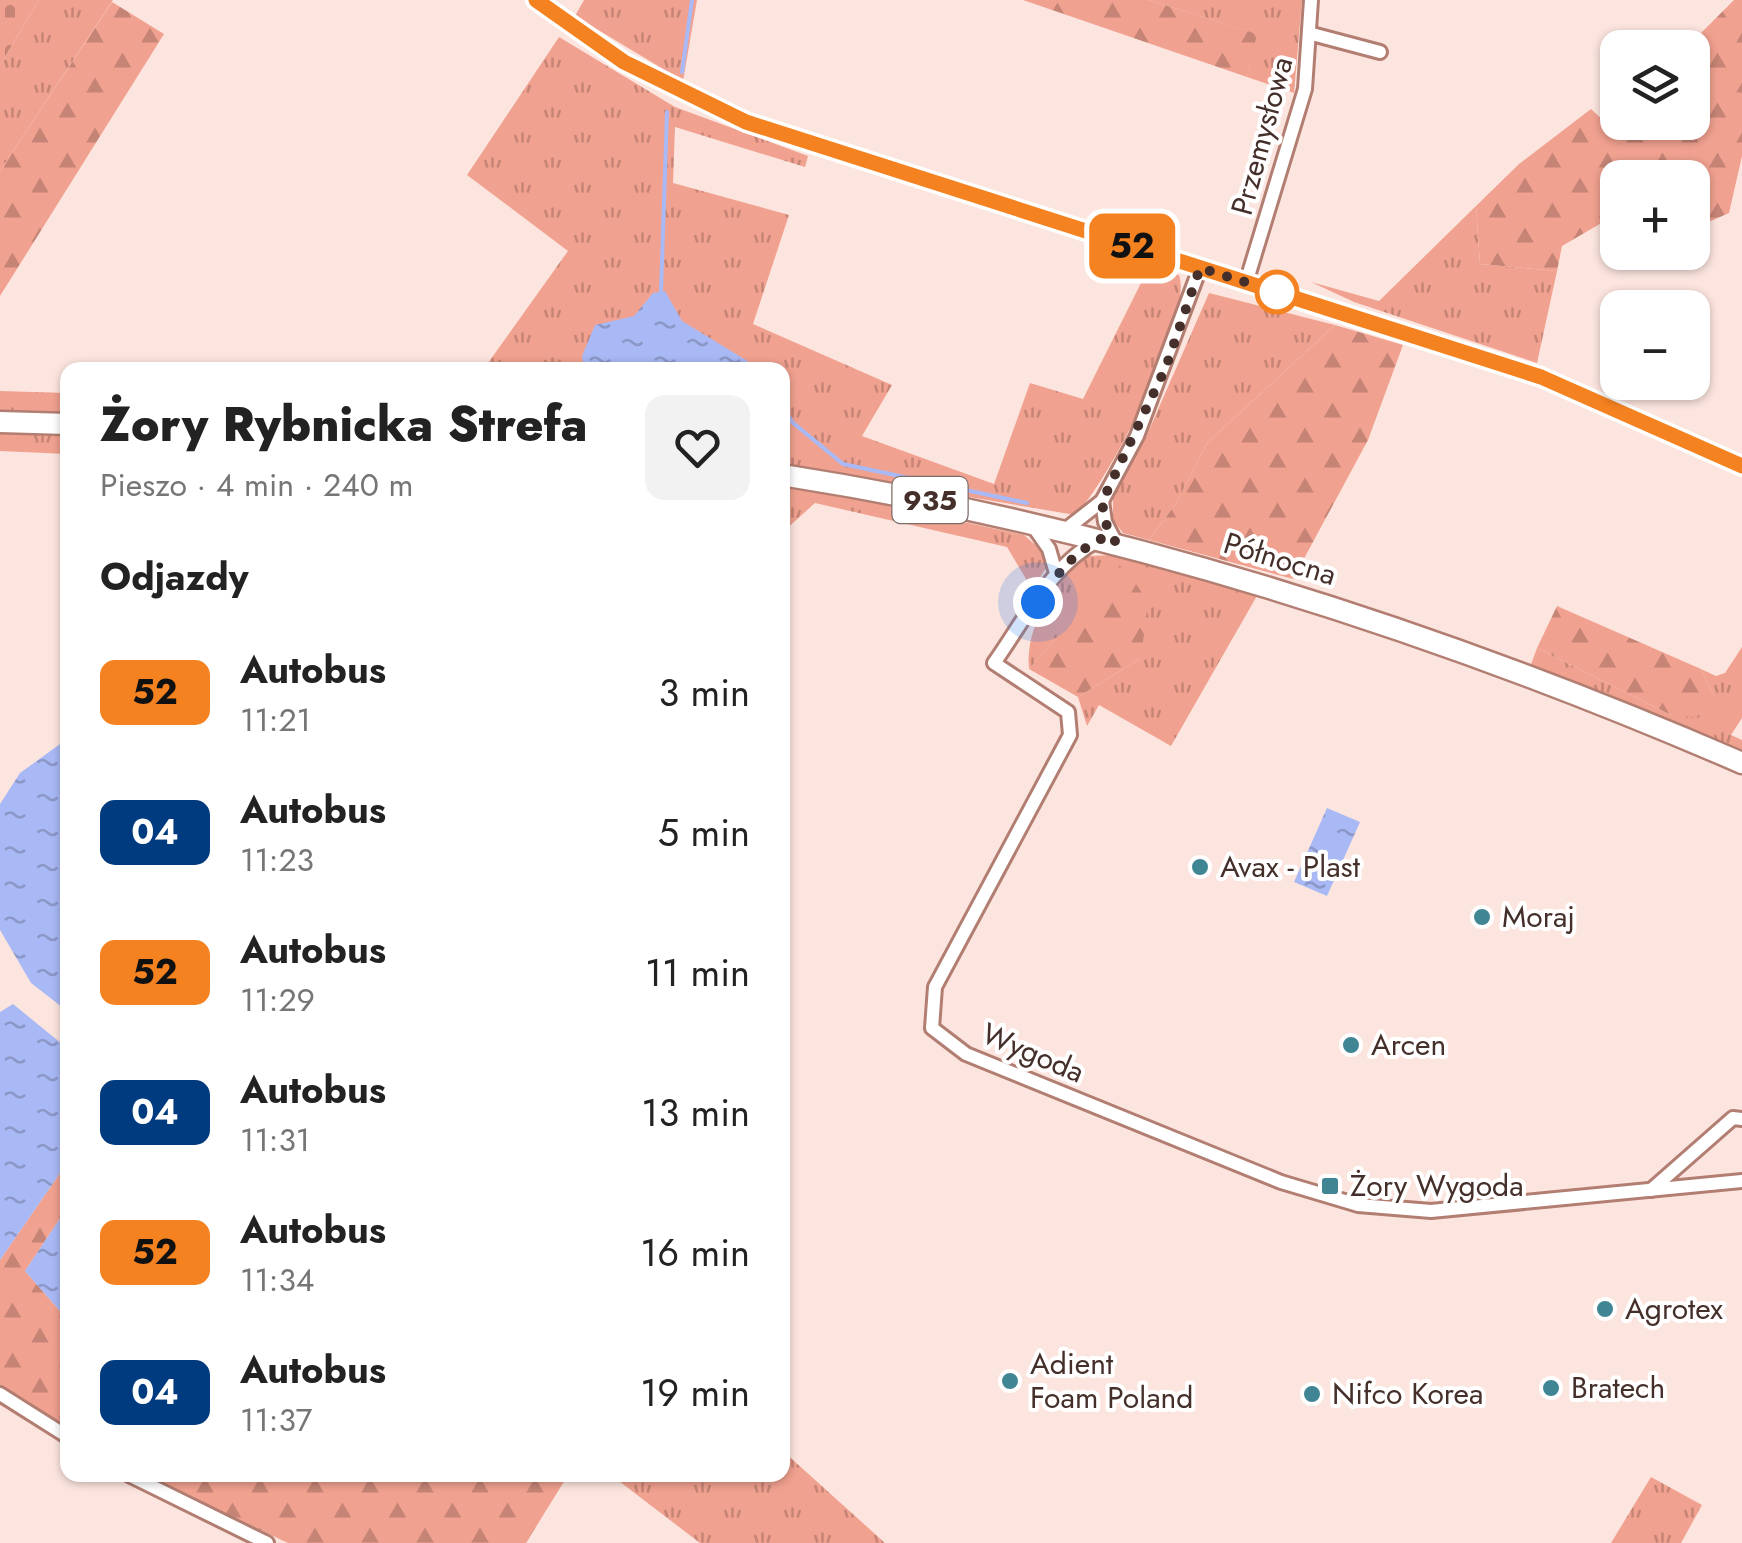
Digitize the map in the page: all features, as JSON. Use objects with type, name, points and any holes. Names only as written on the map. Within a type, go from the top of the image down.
[{"type":"main road","points":[[0,422],[60,424]]},
{"type":"main road","name":"Północna","points":[[790,476],[1109,541],[1404,630],[1564,689],[1742,763]]},
{"type":"street","points":[[536,0],[624,62],[746,122],[1541,377],[1742,466]]},
{"type":"street","name":"Przemysłowa","points":[[1246,282],[1293,138],[1312,34],[1311,0]]},
{"type":"street","points":[[1312,34],[1380,52]]},
{"type":"street","points":[[1065,530],[1102,502],[1159,384],[1200,268]]},
{"type":"street","points":[[1102,502],[1109,541]]},
{"type":"street","points":[[1030,522],[1049,549],[1056,574]]},
{"type":"street","name":"Wygoda","points":[[1109,541],[1073,556],[1056,574],[994,663],[1068,712],[1070,735],[935,987],[932,1028],[966,1054],[1281,1182],[1358,1204],[1432,1211],[1742,1181]]},
{"type":"street","points":[[1649,1191],[1733,1118],[1742,1119]]},
{"type":"street","points":[[0,1394],[60,1432]]},
{"type":"street","points":[[143,1482],[267,1543]]},
{"type":"green space","points":[[0,0],[39,0],[0,65]]},
{"type":"green space","points":[[39,0],[113,0],[0,171],[0,65]]},
{"type":"green space","points":[[584,0],[697,0],[683,81],[575,16]]},
{"type":"green space","points":[[1023,0],[1149,0],[1257,34],[1247,77]]},
{"type":"green space","points":[[1149,0],[1302,0],[1294,93],[1247,77],[1256,34]]},
{"type":"green space","points":[[1734,0],[1742,0],[1742,156],[1729,213],[1710,221],[1710,160],[1600,160],[1600,224],[1562,246],[1557,271],[1480,264],[1476,206],[1519,164],[1591,109],[1600,118],[1600,140],[1710,140],[1710,30],[1704,30]]},
{"type":"green space","points":[[112,2],[164,34],[0,296],[0,171]]},
{"type":"green space","points":[[559,37],[675,107],[808,156],[805,167],[675,127],[673,183],[789,215],[753,324],[892,385],[862,436],[994,484],[1030,383],[1083,399],[1149,267],[1179,275],[1180,295],[1174,325],[1145,398],[1107,470],[1075,515],[790,466],[790,362],[489,362],[568,251],[467,175]]},
{"type":"green space","points":[[1476,206],[1480,264],[1557,271],[1537,363],[1354,302],[1311,282],[1379,301]]},
{"type":"green space","points":[[1209,293],[1335,325],[1207,443],[1177,502],[1149,540],[1123,533],[1113,520],[1113,497],[1146,437]]},
{"type":"green space","points":[[1335,325],[1403,345],[1368,440],[1293,579],[1149,540],[1177,502],[1207,443]]},
{"type":"green space","points":[[0,391],[60,393],[60,414],[0,412]]},
{"type":"green space","points":[[0,432],[60,434],[60,454],[0,451]]},
{"type":"green space","points":[[790,485],[1024,535],[1041,550],[1046,568],[1036,584],[1029,584],[1007,547],[815,503],[790,526]]},
{"type":"green space","points":[[1117,555],[1258,594],[1171,746],[1099,705],[1087,726],[1078,697],[1141,658],[1122,564],[1029,669],[1037,621],[1063,580],[1086,556]]},
{"type":"green space","points":[[1122,563],[1148,602],[1141,658],[1078,697],[1029,669]]},
{"type":"green space","points":[[1557,606],[1701,669],[1714,696],[1710,708],[1696,717],[1673,716],[1537,648]]},
{"type":"green space","points":[[1742,647],[1742,718],[1731,735],[1742,740],[1742,755],[1530,667],[1537,648],[1673,716],[1714,696],[1701,669],[1716,676],[1725,673]]},
{"type":"green space","points":[[60,1173],[60,1218],[25,1271],[60,1311],[60,1424],[0,1385],[0,1260]]},
{"type":"green space","points":[[790,1457],[885,1543],[700,1543],[620,1482],[790,1482]]},
{"type":"green space","points":[[1651,1477],[1702,1505],[1681,1543],[1611,1543]]},
{"type":"green space","points":[[159,1482],[564,1482],[526,1543],[288,1543]]},
{"type":"water","points":[[665,291],[682,321],[749,362],[583,362],[595,325],[634,316],[653,293]]},
{"type":"water","points":[[60,744],[60,1006],[31,983],[0,930],[0,804],[20,773]]},
{"type":"water","points":[[1327,808],[1360,822],[1327,896],[1294,882]]},
{"type":"water","points":[[13,1004],[60,1042],[60,1173],[0,1260],[0,1012]]},
{"type":"water","points":[[60,1218],[60,1311],[25,1271]]},
{"type":"waterway","points":[[682,72],[692,0]]},
{"type":"waterway","points":[[661,292],[667,112]]},
{"type":"waterway","points":[[790,419],[843,464],[1027,503]]},
{"type":"bus line","name":"52","points":[[536,0],[624,62],[706,106],[746,122],[1541,377],[1742,466]]},
{"type":"place","name":"Avax - Plast","points":[[1200,867]]},
{"type":"place","name":"Moraj","points":[[1482,917]]},
{"type":"place","name":"Arcen","points":[[1351,1045]]},
{"type":"place","name":"Żory Wygoda","points":[[1330,1186]]},
{"type":"place","name":"Agrotex","points":[[1605,1309]]},
{"type":"place","name":"Adient Foam Poland","points":[[1010,1381]]},
{"type":"place","name":"Bratech","points":[[1551,1388]]},
{"type":"place","name":"Nifco Korea","points":[[1312,1394]]},
{"type":"route","points":[[1038,602],[1056,574],[1079,551],[1101,539],[1116,543],[1105,522],[1102,502],[1166,367],[1200,268],[1277,292]]}]
